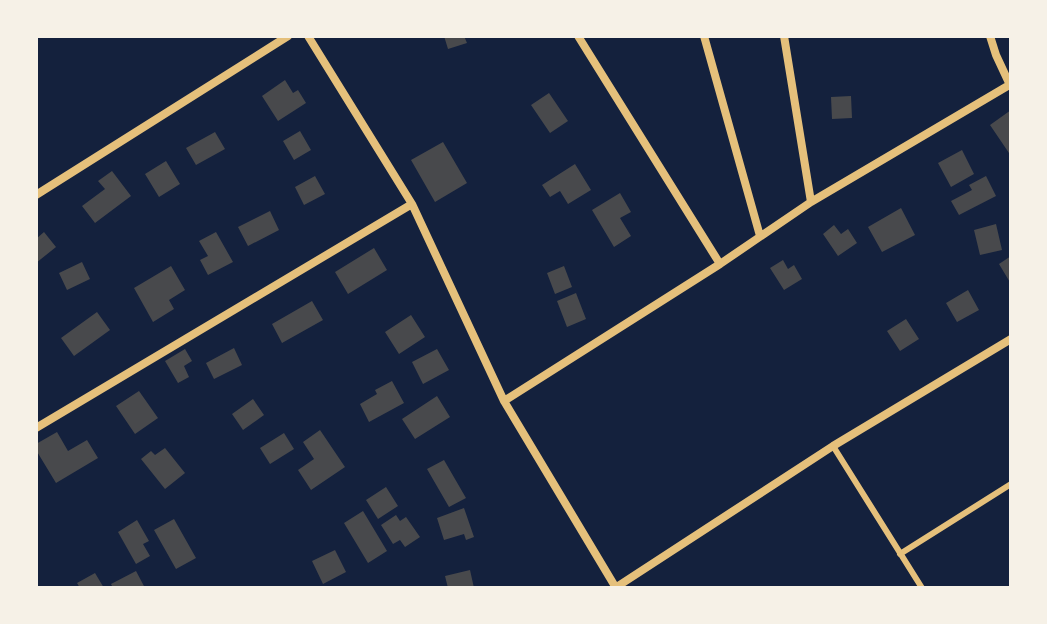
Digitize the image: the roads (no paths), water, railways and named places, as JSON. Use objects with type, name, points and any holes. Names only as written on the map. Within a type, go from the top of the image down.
[{"type":"street","points":[[36,195],[288,36]]},
{"type":"street","points":[[308,36],[412,204],[504,401],[616,588],[833,446],[1011,339]]},
{"type":"street","points":[[578,36],[720,264]]},
{"type":"street","points":[[704,36],[760,236]]},
{"type":"street","points":[[784,36],[811,202]]},
{"type":"street","points":[[504,401],[720,264],[811,202],[1011,84],[990,36]]},
{"type":"street","points":[[36,428],[412,204]]},
{"type":"lane","points":[[833,446],[922,588]]},
{"type":"lane","points":[[900,554],[1011,484]]}]
